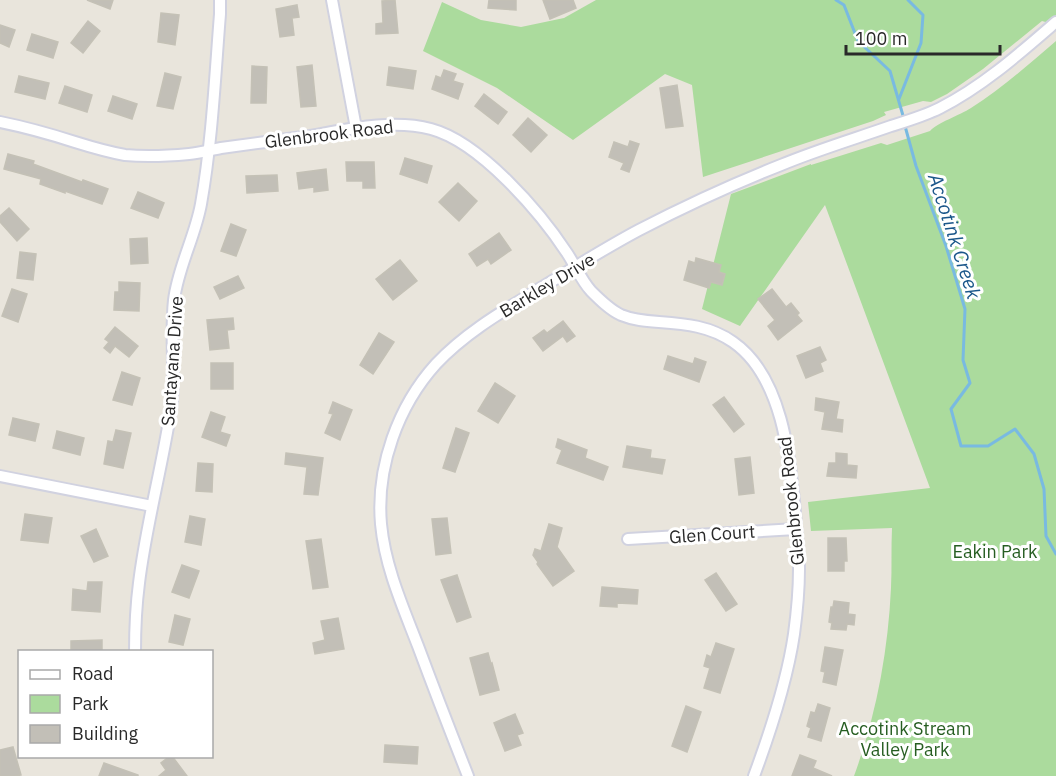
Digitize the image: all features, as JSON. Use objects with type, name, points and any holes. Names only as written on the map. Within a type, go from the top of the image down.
[{"type":"street","name":"Santayana Drive","points":[[135,650],[139,582],[171,406],[172,322],[175,298],[181,270],[201,206],[208,150],[220,0]]},
{"type":"street","points":[[332,0],[356,128]]},
{"type":"street","name":"Barkley Drive","points":[[468,776],[391,574],[381,523],[381,499],[390,445],[418,387],[436,364],[482,325],[639,230],[701,199],[784,164],[939,109],[986,80],[1056,22]]},
{"type":"street","name":"Glenbrook Road","points":[[0,122],[99,149],[139,156],[191,154],[371,126],[421,127],[438,131],[463,143],[475,152],[528,202],[566,251],[590,290],[609,307],[623,316],[637,320],[682,323],[707,328],[732,341],[754,361],[768,384],[780,417],[789,458],[799,570],[794,635],[781,693],[754,776]]},
{"type":"street","points":[[0,476],[152,506]]},
{"type":"street","name":"Glen Court","points":[[628,539],[796,529]]},
{"type":"green space","points":[[596,0],[1056,0],[1056,16],[1049,23],[1042,21],[983,69],[947,94],[931,102],[923,101],[884,112],[886,115],[873,121],[703,177],[692,85],[665,74],[573,140],[497,88],[423,51],[442,2],[481,20],[521,27],[564,18]]},
{"type":"green space","points":[[1056,41],[1056,776],[854,776],[875,707],[884,660],[891,588],[892,528],[811,531],[808,502],[930,488],[825,205],[740,326],[702,309],[731,194],[811,164],[881,143],[887,145],[930,131],[982,101]]},
{"type":"building","points":[[87,0],[113,0],[110,9]]},
{"type":"building","points":[[395,0],[398,33],[376,34],[376,24],[383,23],[382,1]]},
{"type":"building","points":[[489,0],[516,0],[516,10],[488,8]]},
{"type":"building","points":[[543,0],[573,0],[576,8],[550,19]]},
{"type":"building","points":[[297,5],[299,17],[292,18],[294,35],[280,37],[276,9]]},
{"type":"building","points":[[161,13],[179,15],[175,45],[158,42]]},
{"type":"building","points":[[88,21],[100,31],[83,53],[71,43]]},
{"type":"building","points":[[0,25],[15,30],[9,47],[0,43]]},
{"type":"building","points":[[32,34],[58,42],[53,58],[27,50]]},
{"type":"building","points":[[312,65],[316,106],[301,107],[297,67]]},
{"type":"building","points":[[252,66],[267,67],[266,103],[251,103]]},
{"type":"building","points":[[389,67],[416,71],[413,89],[387,85]]},
{"type":"building","points":[[444,70],[456,74],[453,81],[463,84],[458,99],[432,89],[436,76],[441,78]]},
{"type":"building","points":[[165,73],[181,77],[173,109],[157,106]]},
{"type":"building","points":[[19,76],[49,83],[45,99],[15,92]]},
{"type":"building","points":[[677,85],[683,126],[666,128],[660,88]]},
{"type":"building","points":[[65,86],[92,95],[87,112],[59,103]]},
{"type":"building","points":[[484,94],[507,112],[498,124],[475,106]]},
{"type":"building","points":[[113,96],[137,104],[132,119],[108,111]]},
{"type":"building","points":[[528,118],[547,135],[531,152],[513,135]]},
{"type":"building","points":[[630,141],[639,144],[629,172],[621,169],[624,163],[609,157],[614,142],[628,147]]},
{"type":"building","points":[[8,154],[34,161],[33,164],[82,182],[83,180],[108,189],[102,204],[40,184],[41,179],[4,169]]},
{"type":"building","points":[[405,158],[432,166],[427,183],[400,174]]},
{"type":"building","points":[[346,162],[374,162],[375,188],[363,188],[363,181],[347,181]]},
{"type":"building","points":[[326,169],[328,190],[314,192],[314,187],[299,189],[297,173]]},
{"type":"building","points":[[277,175],[278,191],[247,193],[246,176]]},
{"type":"building","points":[[458,183],[477,201],[459,221],[439,202]]},
{"type":"building","points":[[138,192],[164,203],[158,218],[131,208]]},
{"type":"building","points":[[9,208],[29,229],[17,241],[0,222],[0,216]]},
{"type":"building","points":[[231,224],[246,230],[236,256],[221,251]]},
{"type":"building","points":[[499,233],[511,250],[491,264],[488,259],[477,266],[469,254]]},
{"type":"building","points":[[147,238],[148,263],[131,264],[130,239]]},
{"type":"building","points":[[20,252],[36,254],[33,280],[17,278]]},
{"type":"building","points":[[696,258],[721,265],[719,272],[725,274],[722,285],[711,282],[709,288],[684,280],[689,261],[695,263]]},
{"type":"building","points":[[400,260],[417,281],[393,300],[376,279]]},
{"type":"building","points":[[238,276],[244,288],[220,299],[214,287]]},
{"type":"building","points":[[119,282],[140,283],[139,311],[114,310],[115,292],[119,292]]},
{"type":"building","points":[[12,289],[27,294],[18,322],[2,316]]},
{"type":"building","points":[[772,289],[786,307],[791,303],[802,321],[778,340],[768,326],[775,320],[758,299]]},
{"type":"building","points":[[233,318],[234,329],[227,330],[229,348],[210,350],[207,320]]},
{"type":"building","points":[[563,321],[575,336],[567,342],[563,336],[543,351],[533,338],[544,330],[547,333]]},
{"type":"building","points":[[115,327],[138,346],[129,357],[115,346],[110,353],[104,348],[109,342],[105,339]]},
{"type":"building","points":[[379,333],[394,342],[373,374],[360,365]]},
{"type":"building","points":[[820,347],[826,360],[820,363],[823,371],[806,378],[797,356]]},
{"type":"building","points":[[668,356],[693,364],[695,358],[706,362],[699,382],[664,369]]},
{"type":"building","points":[[211,363],[233,363],[233,389],[211,389]]},
{"type":"building","points":[[122,372],[140,378],[132,405],[113,400]]},
{"type":"building","points":[[495,383],[515,396],[498,423],[478,411]]},
{"type":"building","points":[[724,397],[744,424],[734,432],[713,405]]},
{"type":"building","points":[[816,398],[839,402],[836,419],[843,420],[842,432],[822,429],[825,412],[815,410]]},
{"type":"building","points":[[333,402],[352,410],[340,440],[325,433],[333,414],[329,413]]},
{"type":"building","points":[[211,412],[225,417],[220,432],[230,435],[226,446],[202,437]]},
{"type":"building","points":[[13,418],[39,424],[35,441],[9,435]]},
{"type":"building","points":[[456,428],[469,433],[455,472],[443,468]]},
{"type":"building","points":[[116,430],[131,433],[123,468],[104,464],[108,441],[113,442]]},
{"type":"building","points":[[57,431],[84,438],[80,455],[53,448]]},
{"type":"building","points":[[558,439],[587,450],[585,458],[608,467],[603,480],[557,463],[562,450],[556,447]]},
{"type":"building","points":[[627,446],[651,450],[650,458],[665,460],[662,474],[623,467]]},
{"type":"building","points":[[286,453],[323,458],[318,495],[304,494],[307,467],[285,464]]},
{"type":"building","points":[[836,453],[847,454],[847,465],[857,466],[856,478],[827,476],[829,463],[836,463]]},
{"type":"building","points":[[750,457],[754,493],[739,495],[735,459]]},
{"type":"building","points":[[198,463],[213,464],[212,492],[196,491]]},
{"type":"building","points":[[25,514],[52,518],[48,543],[21,540]]},
{"type":"building","points":[[190,516],[205,519],[201,545],[185,542]]},
{"type":"building","points":[[447,518],[451,553],[436,555],[432,519]]},
{"type":"building","points":[[549,524],[562,528],[557,547],[574,571],[553,586],[533,555],[535,549],[541,551]]},
{"type":"building","points":[[96,529],[108,556],[94,562],[81,536]]},
{"type":"building","points":[[828,538],[846,538],[847,561],[844,561],[844,571],[828,571]]},
{"type":"building","points":[[321,539],[328,587],[313,589],[306,541]]},
{"type":"building","points":[[182,565],[199,571],[189,598],[172,592]]},
{"type":"building","points":[[716,573],[737,604],[726,611],[705,580]]},
{"type":"building","points":[[457,575],[471,617],[457,622],[441,580]]},
{"type":"building","points":[[88,582],[102,582],[100,612],[72,610],[73,589],[87,591]]},
{"type":"building","points":[[602,587],[638,590],[637,604],[617,603],[617,607],[600,606]]},
{"type":"building","points":[[834,601],[849,603],[848,614],[855,615],[854,625],[847,624],[846,630],[831,629],[832,623],[829,622]]},
{"type":"building","points":[[175,615],[190,619],[183,645],[169,642]]},
{"type":"building","points":[[338,618],[344,649],[315,654],[313,643],[325,640],[321,621]]},
{"type":"building","points":[[102,640],[102,650],[71,650],[71,641]]},
{"type":"building","points":[[716,643],[734,649],[720,693],[704,688],[710,668],[704,666],[707,655],[711,657]]},
{"type":"building","points":[[825,647],[843,650],[836,685],[823,682],[825,672],[821,671]]},
{"type":"building","points":[[488,653],[499,690],[480,695],[470,658]]},
{"type":"building","points":[[818,704],[830,708],[821,741],[808,737],[811,728],[807,726],[811,712],[815,713]]},
{"type":"building","points":[[686,706],[701,712],[687,752],[672,746]]},
{"type":"building","points":[[515,714],[523,733],[517,735],[521,745],[505,751],[494,723]]},
{"type":"building","points":[[385,745],[418,747],[417,764],[384,762]]},
{"type":"building","points":[[13,747],[21,775],[0,776],[0,750]]},
{"type":"building","points":[[800,755],[816,761],[813,768],[832,776],[792,776]]},
{"type":"building","points":[[167,758],[174,758],[187,776],[159,776],[166,770],[161,763]]},
{"type":"building","points":[[104,763],[138,775],[138,776],[99,776]]},
{"type":"waterway","name":"Accotink Creek","points":[[836,0],[844,5],[858,41],[890,71],[904,119]]},
{"type":"waterway","points":[[899,99],[921,43],[923,15],[908,0]]},
{"type":"waterway","name":"Accotink Creek","points":[[905,126],[916,166],[946,246],[965,309],[963,360],[970,383],[951,409],[961,446],[988,446],[1015,429],[1034,454],[1044,489],[1046,536],[1056,554]]},
{"type":"park label","name":"Eakin Park","points":[[995,551]]},
{"type":"park label","name":"Accotink Stream Valley Park","points":[[905,738]]}]
